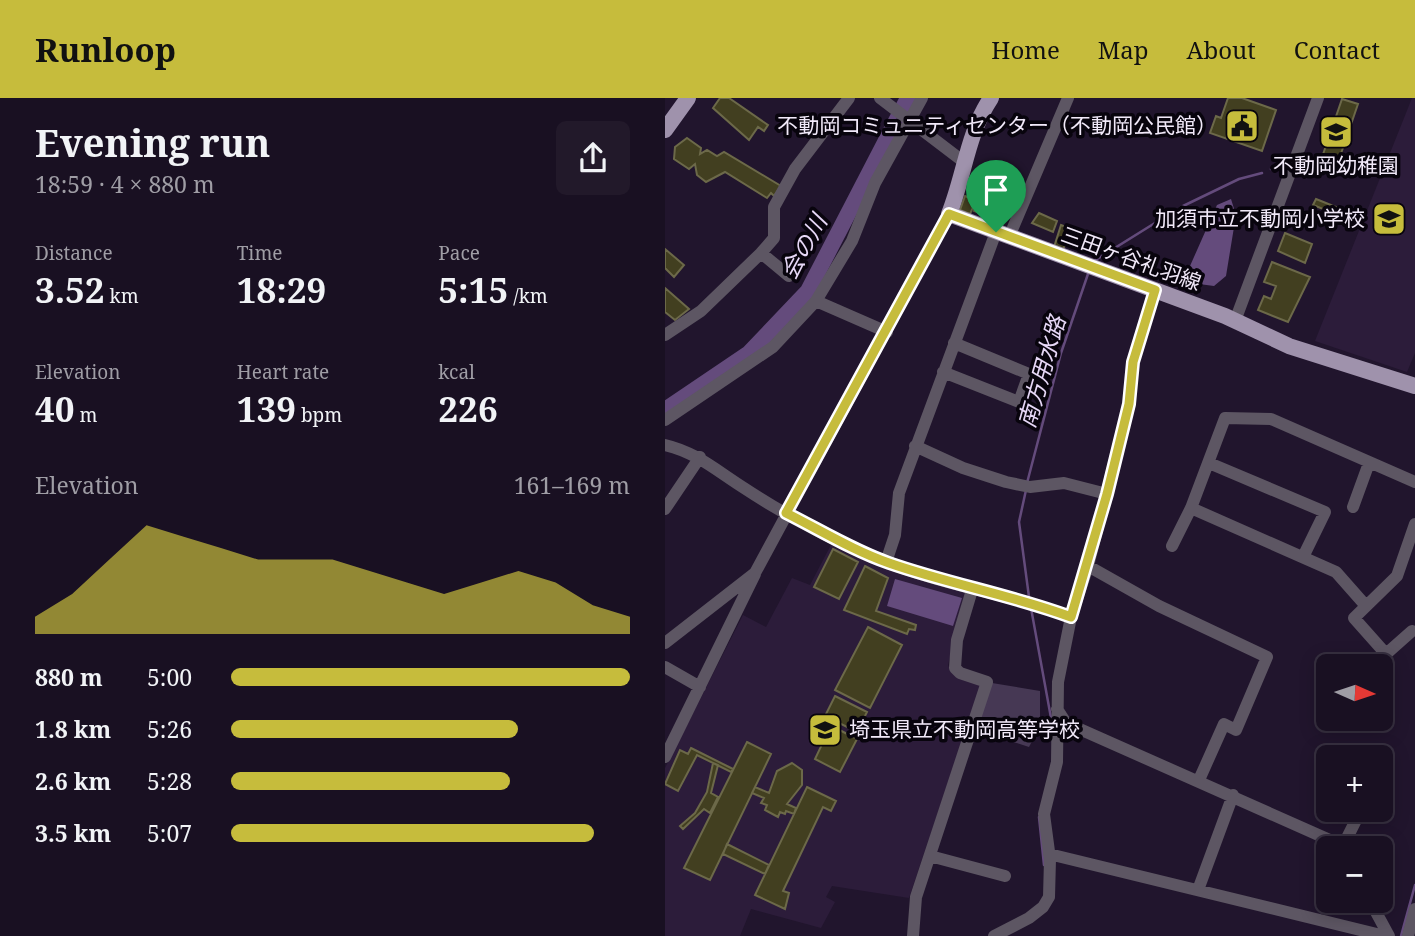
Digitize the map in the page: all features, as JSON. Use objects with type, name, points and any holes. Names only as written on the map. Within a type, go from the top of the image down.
[{"type":"main road","points":[[665,130],[688,98]]},
{"type":"main road","points":[[949,214],[960,188],[972,131],[991,98]]},
{"type":"main road","name":"三田ヶ谷礼羽線","points":[[949,214],[1235,321],[1289,346],[1415,386]]},
{"type":"street","points":[[665,335],[701,311],[774,238],[773,207],[795,169],[849,98]]},
{"type":"street","points":[[880,98],[964,162]]},
{"type":"street","points":[[665,420],[773,347],[816,301],[852,241],[904,117],[922,98]]},
{"type":"street","points":[[886,562],[895,535],[899,493],[954,342],[1002,234],[1068,98]]},
{"type":"street","points":[[1235,321],[1318,98]]},
{"type":"street","points":[[665,757],[786,513],[949,214]]},
{"type":"street","points":[[761,253],[789,276]]},
{"type":"street","points":[[994,936],[1043,907],[1048,897],[1049,854],[1044,814],[1057,762],[1055,704],[1071,617],[1107,494],[1129,404],[1133,362],[1155,290]]},
{"type":"street","points":[[816,301],[887,332]]},
{"type":"street","points":[[943,372],[1020,402],[1029,374],[954,342]]},
{"type":"street","points":[[1172,547],[1191,508],[1225,418],[1271,419],[1415,482]]},
{"type":"street","points":[[665,445],[700,457],[786,513],[886,562],[972,590],[1030,602],[1071,617]]},
{"type":"street","points":[[915,446],[964,468],[1026,487],[1064,483],[1107,494]]},
{"type":"street","points":[[665,509],[700,457]]},
{"type":"street","points":[[1209,463],[1325,512],[1303,557]]},
{"type":"street","points":[[1353,507],[1369,463]]},
{"type":"street","points":[[1191,508],[1336,572],[1366,606]]},
{"type":"street","points":[[1412,631],[1386,654],[1354,618],[1397,576],[1409,560],[1415,524]]},
{"type":"street","points":[[1088,566],[1159,606],[1266,657],[1236,730],[1224,724],[1199,780]]},
{"type":"street","points":[[665,643],[755,573]]},
{"type":"street","points":[[913,936],[916,897],[987,682],[960,673],[955,668],[957,640],[972,590]]},
{"type":"street","points":[[665,667],[700,687]]},
{"type":"street","points":[[1055,704],[1066,723],[1233,795],[1317,836]]},
{"type":"street","points":[[1198,890],[1233,795]]},
{"type":"street","points":[[1049,854],[1387,936]]},
{"type":"street","points":[[930,856],[1005,876]]},
{"type":"street","points":[[1408,936],[1415,909]]},
{"type":"street","points":[[1376,913],[1387,936]]},
{"type":"shaded area","name":"加須市立不動岡小学校","points":[[1412,98],[1415,98],[1415,353],[1407,372],[1315,341]]},
{"type":"shaded area","points":[[1231,199],[1236,215],[1226,276],[1214,286],[1199,284],[1189,274],[1190,266],[1217,205]]},
{"type":"shaded area","name":"埼玉県立不動岡高等学校","points":[[833,541],[895,572],[967,592],[948,665],[950,670],[981,685],[909,898],[832,886],[826,897],[835,902],[821,928],[751,909],[740,936],[665,936],[665,768],[743,615],[766,627],[792,578],[810,585]]},
{"type":"shaded area","points":[[895,579],[962,598],[953,626],[887,606]]},
{"type":"shaded area","points":[[992,683],[1040,691],[1040,726],[1029,747],[976,730]]},
{"type":"building","points":[[720,98],[729,98],[768,125],[764,131],[758,127],[749,140],[713,108]]},
{"type":"building","name":"不動岡コミュニティセンター（不動岡公民館）","points":[[1228,98],[1242,98],[1276,110],[1262,151],[1210,133],[1216,116],[1221,118]]},
{"type":"building","points":[[1342,99],[1358,104],[1335,171],[1319,166]]},
{"type":"building","points":[[687,138],[701,148],[700,154],[707,150],[717,156],[724,152],[781,186],[774,196],[771,193],[767,198],[725,172],[706,182],[697,175],[695,164],[689,169],[674,159],[675,147]]},
{"type":"building","points":[[976,182],[992,190],[986,203],[970,196]]},
{"type":"building","points":[[965,196],[976,201],[970,214],[960,210]]},
{"type":"building","points":[[1009,197],[1019,201],[1014,215],[1003,211]]},
{"type":"building","points":[[1316,199],[1341,209],[1338,215],[1313,205]]},
{"type":"building","points":[[977,203],[990,208],[987,216],[974,211]]},
{"type":"building","points":[[1039,213],[1057,221],[1053,232],[1032,223]]},
{"type":"building","points":[[1061,225],[1071,229],[1063,250],[1054,247]]},
{"type":"building","points":[[1285,233],[1312,244],[1305,263],[1278,251]]},
{"type":"building","points":[[665,249],[684,265],[674,277],[665,268]]},
{"type":"building","points":[[1272,262],[1310,277],[1288,322],[1258,310],[1264,296],[1271,299],[1276,286],[1264,282]]},
{"type":"building","points":[[665,288],[689,309],[675,320],[665,312]]},
{"type":"building","points":[[833,549],[858,562],[839,599],[814,587]]},
{"type":"building","points":[[865,566],[888,578],[876,611],[916,625],[915,630],[909,629],[907,634],[844,610]]},
{"type":"building","points":[[868,627],[902,645],[870,708],[835,690]]},
{"type":"building","points":[[835,696],[867,712],[857,732],[825,716]]},
{"type":"building","points":[[826,723],[857,739],[840,772],[815,759],[826,736],[821,733]]},
{"type":"building","points":[[747,742],[771,754],[710,880],[684,868]]},
{"type":"building","points":[[691,748],[733,769],[731,772],[697,755],[678,791],[665,784],[680,750],[688,754]]},
{"type":"building","points":[[713,763],[718,765],[711,793],[718,797],[710,813],[704,809],[683,829],[680,826],[695,813],[707,792]]},
{"type":"building","points":[[792,763],[802,770],[802,785],[787,804],[796,808],[794,814],[780,812],[778,817],[765,810],[767,805],[761,803],[764,798],[752,793],[755,787],[769,793],[777,771]]},
{"type":"building","points":[[807,787],[836,801],[831,811],[823,807],[783,891],[789,893],[785,909],[755,895]]},
{"type":"building","points":[[727,844],[769,865],[765,874],[723,854]]},
{"type":"waterway","name":"会の川","points":[[665,410],[749,353],[808,291],[908,98]]},
{"type":"waterway","name":"南方用水路","points":[[1271,169],[1290,155]]},
{"type":"waterway","name":"南方用水路","points":[[1181,207],[1239,179],[1262,173]]},
{"type":"waterway","name":"南方用水路","points":[[1094,261],[1171,213]]},
{"type":"waterway","name":"南方用水路","points":[[1027,483],[1061,353],[1089,271]]},
{"type":"waterway","name":"南方用水路","points":[[1026,490],[1019,522],[1029,597]]},
{"type":"waterway","name":"南方用水路","points":[[1031,608],[1051,718]]},
{"type":"waterway","name":"南方用水路","points":[[1039,817],[1044,865]]},
{"type":"waterway","points":[[1401,936],[1415,885]]},
{"type":"place","name":"不動岡コミュニティセンター（不動岡公民館）","points":[[1242,126]]},
{"type":"place","name":"不動岡幼稚園","points":[[1336,132]]},
{"type":"place","name":"加須市立不動岡小学校","points":[[1389,219]]},
{"type":"place","name":"埼玉県立不動岡高等学校","points":[[825,730]]},
{"type":"route","points":[[949,214],[996,232],[1155,290],[1133,362],[1129,404],[1107,494],[1071,617],[1035,603],[972,590],[886,562],[786,513],[949,214]]}]
